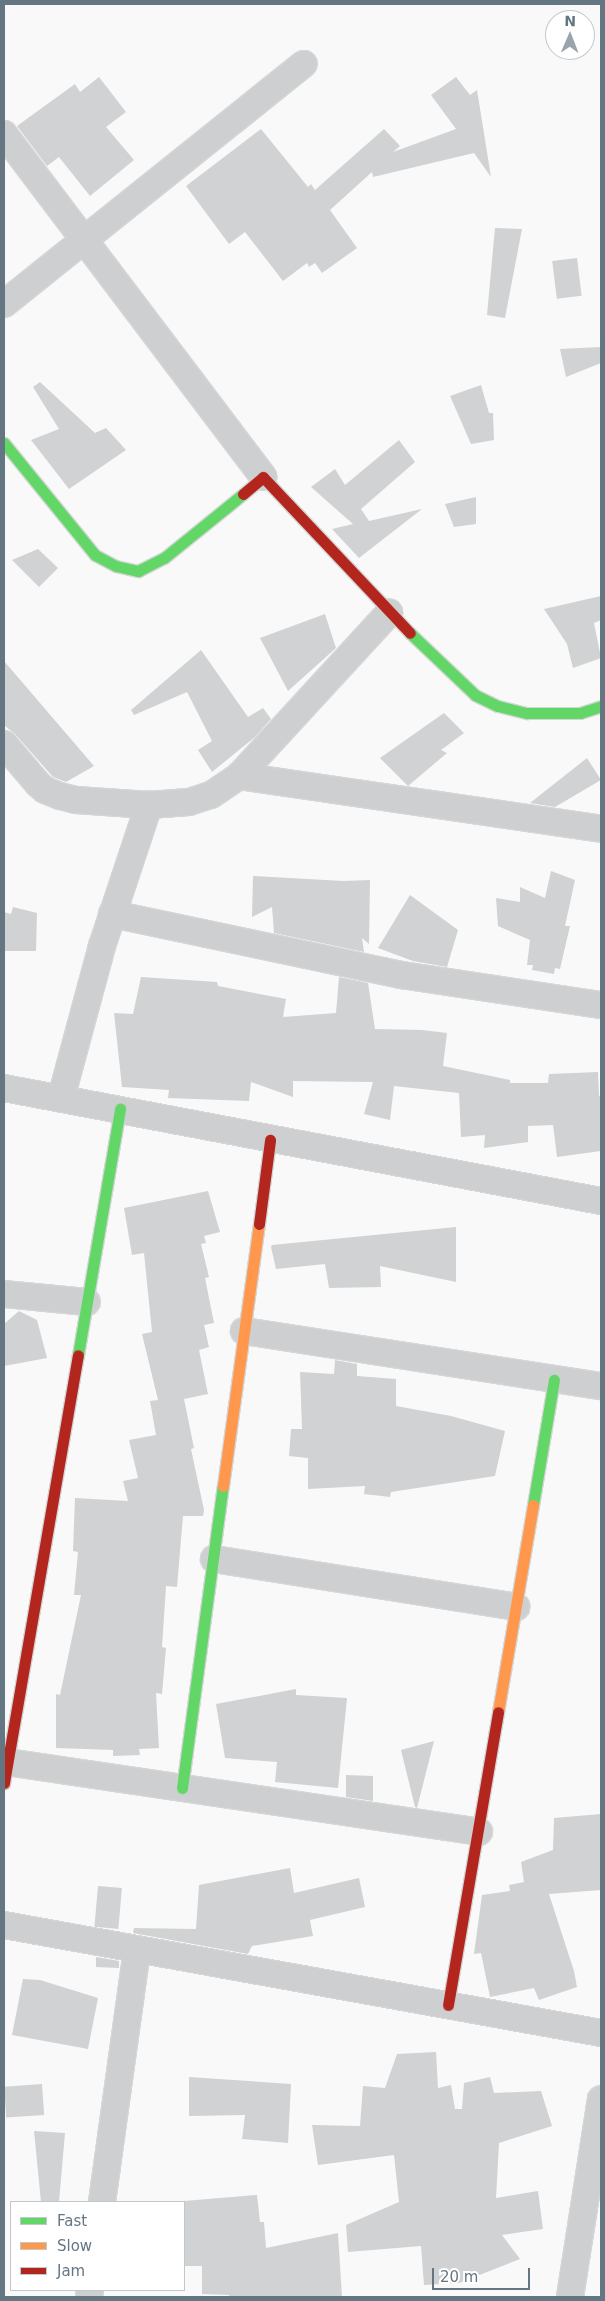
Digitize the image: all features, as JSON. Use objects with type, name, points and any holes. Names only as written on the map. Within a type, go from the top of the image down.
[{"type":"street","points":[[4,304],[84,238],[304,64]]},
{"type":"street","points":[[4,134],[264,477],[389,613],[475,694],[498,706],[527,713],[554,714],[580,713],[601,706]]},
{"type":"street","points":[[4,443],[95,555],[116,566],[138,571],[164,558],[264,477]]},
{"type":"street","points":[[4,744],[45,790],[76,800],[149,805],[189,802],[212,795],[239,776],[389,613]]},
{"type":"street","points":[[239,776],[601,829]]},
{"type":"street","points":[[61,1098],[102,946],[149,805]]},
{"type":"street","points":[[112,914],[402,975],[601,1005]]},
{"type":"street","points":[[4,1088],[120,1109],[270,1140],[601,1201]]},
{"type":"street","points":[[120,1109],[6,1773],[182,1788],[479,1832]]},
{"type":"street","points":[[182,1788],[270,1140]]},
{"type":"street","points":[[4,1294],[87,1302]]},
{"type":"street","points":[[244,1331],[601,1386]]},
{"type":"street","points":[[448,2005],[479,1832],[554,1380]]},
{"type":"street","points":[[214,1559],[516,1607]]},
{"type":"street","points":[[4,1925],[601,2033]]},
{"type":"street","points":[[102,2201],[137,1948]]},
{"type":"street","points":[[570,2297],[601,2099]]},
{"type":"building","points":[[99,77],[126,112],[106,127],[134,160],[90,196],[59,157],[47,166],[17,126],[75,84],[80,92]]},
{"type":"building","points":[[456,77],[470,95],[477,90],[491,177],[474,153],[373,177],[372,172],[330,210],[357,248],[322,273],[315,263],[309,267],[307,263],[283,281],[245,232],[229,244],[186,186],[261,129],[308,187],[311,184],[315,190],[384,129],[400,146],[393,152],[456,129],[431,95]]},
{"type":"building","points":[[495,228],[522,229],[505,318],[487,315]]},
{"type":"building","points":[[577,258],[582,296],[557,299],[552,261]]},
{"type":"building","points":[[601,347],[601,363],[566,377],[560,349]]},
{"type":"building","points":[[40,382],[95,433],[106,428],[126,450],[69,489],[31,440],[59,429],[33,387]]},
{"type":"building","points":[[481,385],[489,413],[493,413],[494,440],[471,444],[450,396]]},
{"type":"building","points":[[399,440],[415,462],[361,509],[369,521],[422,509],[359,558],[332,529],[353,524],[311,487],[335,469],[345,485]]},
{"type":"building","points":[[476,497],[476,524],[454,527],[445,504]]},
{"type":"building","points":[[38,549],[58,568],[39,587],[12,560]]},
{"type":"building","points":[[601,596],[601,620],[594,623],[601,658],[573,668],[567,644],[544,609]]},
{"type":"building","points":[[325,614],[336,648],[288,691],[260,638]]},
{"type":"building","points":[[201,650],[248,717],[263,708],[271,719],[255,737],[212,772],[198,750],[212,741],[187,692],[134,715],[131,710]]},
{"type":"building","points":[[4,661],[94,766],[66,782],[53,777],[15,734],[4,725]]},
{"type":"building","points":[[444,713],[464,733],[441,750],[447,753],[408,786],[380,758]]},
{"type":"building","points":[[587,758],[601,780],[555,807],[530,803]]},
{"type":"building","points":[[551,871],[575,880],[565,926],[570,926],[560,969],[555,968],[554,974],[532,970],[533,965],[527,965],[530,940],[498,926],[496,898],[520,902],[520,887],[545,898]]},
{"type":"building","points":[[253,876],[343,881],[370,880],[369,944],[362,938],[364,952],[274,933],[272,907],[252,917]]},
{"type":"building","points":[[410,895],[458,930],[447,967],[413,961],[378,948]]},
{"type":"building","points":[[13,907],[37,913],[36,951],[4,951],[4,912],[11,914]]},
{"type":"building","points":[[141,977],[217,982],[218,986],[286,999],[283,1017],[336,1013],[339,977],[368,983],[375,1029],[422,1030],[447,1033],[443,1066],[510,1080],[510,1083],[548,1083],[549,1074],[598,1072],[599,1096],[601,1096],[601,1151],[557,1157],[553,1125],[528,1126],[528,1142],[484,1148],[485,1135],[461,1137],[459,1093],[394,1086],[390,1120],[364,1114],[373,1082],[293,1081],[293,1097],[251,1082],[249,1101],[168,1098],[169,1090],[122,1087],[114,1013],[133,1014]]},
{"type":"building","points":[[208,1191],[220,1232],[204,1236],[206,1243],[201,1244],[209,1277],[205,1278],[214,1323],[204,1325],[209,1347],[199,1350],[208,1394],[184,1399],[194,1448],[191,1449],[204,1510],[203,1516],[183,1516],[177,1587],[166,1586],[162,1647],[166,1648],[162,1694],[156,1693],[159,1748],[139,1749],[140,1755],[113,1756],[113,1750],[56,1748],[56,1694],[60,1695],[81,1595],[74,1595],[78,1552],[73,1551],[75,1498],[128,1501],[123,1481],[138,1478],[129,1440],[156,1435],[150,1401],[158,1400],[142,1334],[152,1332],[144,1253],[132,1255],[124,1208]]},
{"type":"building","points":[[456,1227],[456,1282],[380,1266],[381,1287],[329,1288],[325,1264],[276,1269],[271,1247],[272,1245]]},
{"type":"building","points":[[19,1311],[37,1320],[47,1358],[4,1366],[4,1324]]},
{"type":"building","points":[[335,1360],[357,1364],[357,1376],[396,1379],[396,1406],[451,1416],[505,1431],[495,1476],[391,1492],[390,1497],[364,1494],[365,1486],[308,1489],[308,1458],[289,1456],[291,1429],[302,1429],[300,1372],[334,1374]]},
{"type":"building","points":[[296,1689],[296,1695],[347,1698],[338,1788],[275,1782],[277,1762],[225,1758],[216,1704]]},
{"type":"building","points":[[434,1741],[417,1808],[415,1807],[401,1750]]},
{"type":"building","points":[[346,1775],[373,1776],[373,1801],[346,1797]]},
{"type":"building","points":[[601,1814],[601,1890],[549,1894],[574,1971],[577,1987],[539,2000],[534,1988],[490,1997],[481,1953],[474,1954],[482,1895],[510,1891],[509,1885],[524,1882],[521,1862],[553,1850],[554,1818]]},
{"type":"building","points":[[290,1868],[294,1893],[359,1878],[365,1907],[310,1920],[313,1936],[252,1946],[248,1954],[133,1933],[134,1928],[196,1929],[199,1885]]},
{"type":"building","points":[[98,1886],[122,1888],[118,1929],[94,1927]]},
{"type":"building","points":[[96,1957],[119,1961],[119,1968],[96,1967]]},
{"type":"building","points":[[23,1979],[40,1980],[98,1998],[88,2049],[12,2035]]},
{"type":"building","points":[[436,2052],[438,2088],[451,2085],[455,2109],[462,2109],[464,2083],[490,2077],[494,2093],[541,2091],[552,2126],[499,2143],[496,2198],[538,2191],[543,2229],[502,2235],[520,2259],[459,2283],[424,2285],[421,2246],[348,2252],[346,2225],[399,2202],[394,2155],[318,2165],[312,2125],[360,2126],[363,2086],[385,2088],[397,2054]]},
{"type":"building","points":[[189,2077],[291,2084],[288,2143],[242,2139],[245,2115],[189,2116]]},
{"type":"building","points":[[42,2084],[44,2115],[6,2118],[4,2087]]},
{"type":"building","points":[[34,2131],[65,2133],[59,2201],[41,2201]]},
{"type":"building","points":[[257,2195],[260,2222],[264,2222],[266,2248],[338,2233],[342,2297],[229,2297],[229,2295],[202,2294],[202,2266],[185,2266],[184,2201]]},
{"type":"traffic: fast","points":[[4,443],[95,555],[116,566],[138,571],[164,558],[243,494]]},
{"type":"traffic: fast","points":[[410,633],[475,695],[498,706],[527,713],[580,713],[601,706]]},
{"type":"traffic: fast","points":[[78,1355],[120,1109]]},
{"type":"traffic: fast","points":[[533,1505],[554,1380]]},
{"type":"traffic: fast","points":[[182,1788],[223,1486]]},
{"type":"traffic: slow","points":[[223,1486],[259,1224]]},
{"type":"traffic: slow","points":[[498,1712],[533,1505]]},
{"type":"traffic: jam","points":[[243,494],[263,477],[410,633]]},
{"type":"traffic: jam","points":[[259,1224],[270,1140]]},
{"type":"traffic: jam","points":[[4,1783],[78,1355]]},
{"type":"traffic: jam","points":[[448,2005],[498,1712]]}]
